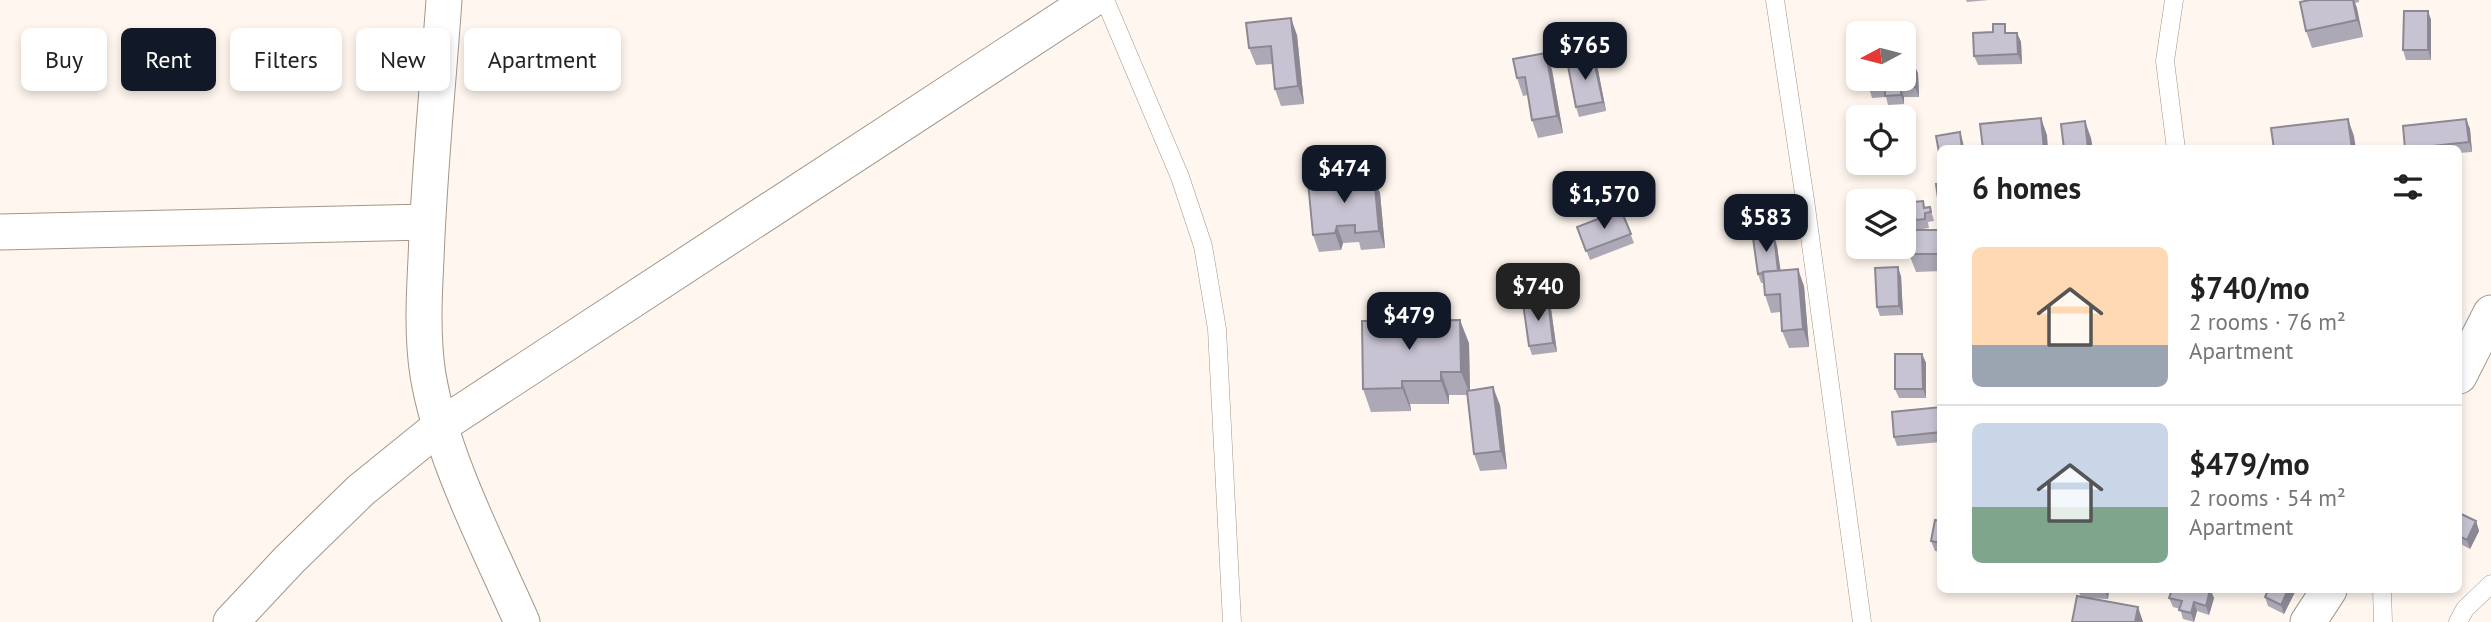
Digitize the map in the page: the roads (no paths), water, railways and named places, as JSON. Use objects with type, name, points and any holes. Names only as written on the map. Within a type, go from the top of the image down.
[{"type":"street","points":[[444,0],[427,222],[425,346],[428,375],[440,426],[522,622]]},
{"type":"street","points":[[231,622],[289,560],[361,491],[440,426],[1091,0]]},
{"type":"street","points":[[0,232],[427,222]]},
{"type":"street","points":[[2462,370],[2491,313]]},
{"type":"street","points":[[2308,622],[2327,593]]},
{"type":"lane","points":[[1105,0],[1180,177],[1203,246],[1217,329],[1232,622]]},
{"type":"lane","points":[[1775,0],[1807,213],[1862,622]]},
{"type":"lane","points":[[2174,0],[2165,61],[2176,145]]},
{"type":"lane","points":[[2458,622],[2465,609],[2491,584]]},
{"type":"lane","points":[[2382,593],[2383,622]]}]
